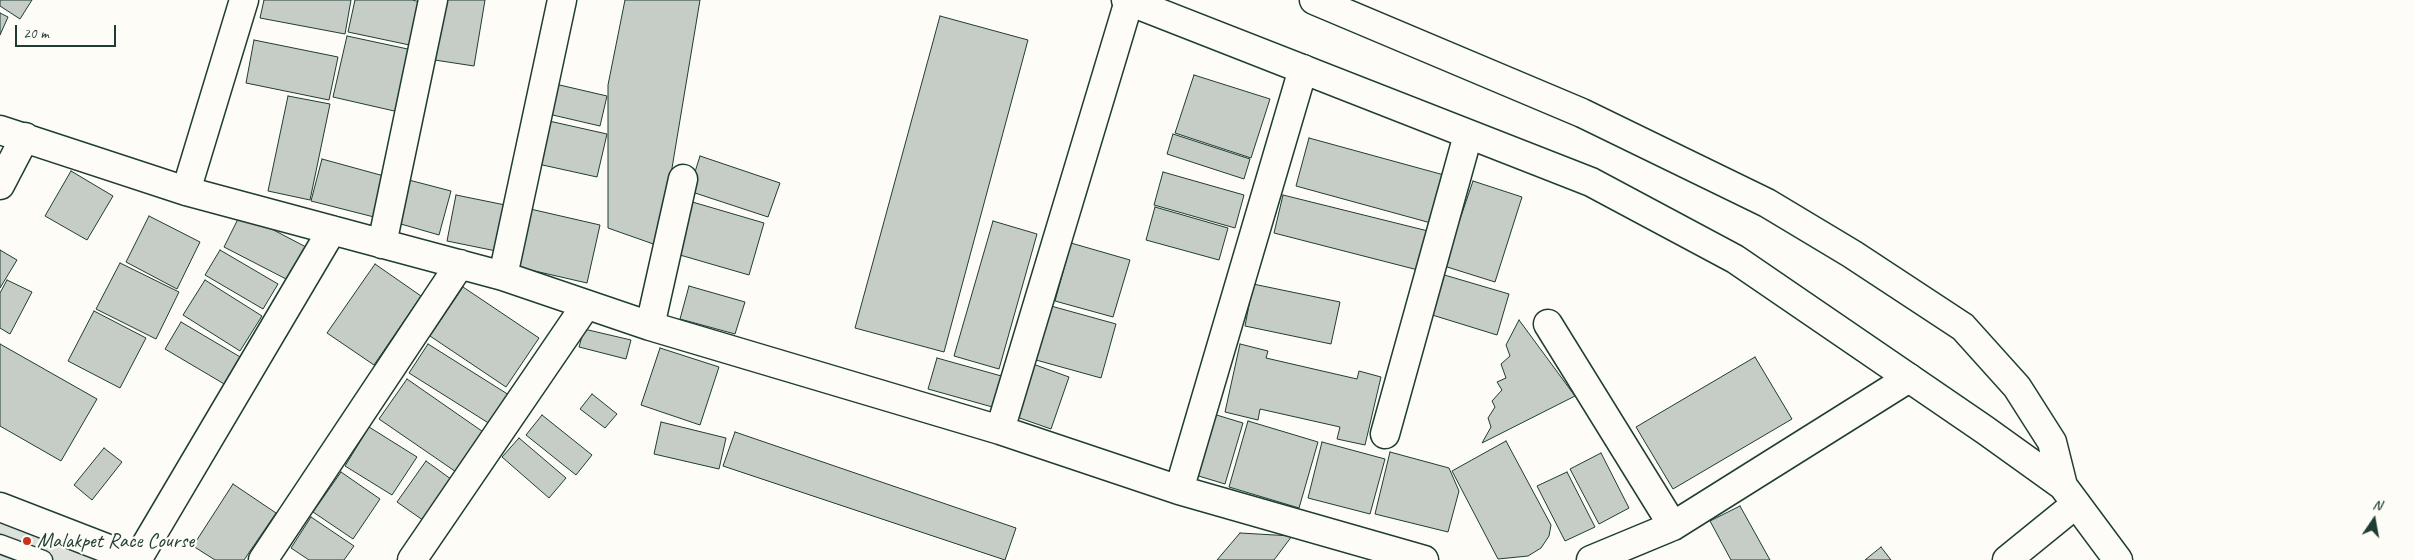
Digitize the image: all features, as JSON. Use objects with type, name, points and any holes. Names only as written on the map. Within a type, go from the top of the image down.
[{"type":"street","points":[[186,191],[244,0]]},
{"type":"street","points":[[382,244],[433,0]]},
{"type":"street","points":[[504,276],[562,0]]},
{"type":"street","points":[[1000,430],[1127,0],[1590,182],[1734,259],[1909,378],[2070,495],[2118,560]]},
{"type":"street","points":[[1314,0],[1582,113],[1767,203],[1852,254],[1963,328],[2017,388],[2052,442],[2070,495]]},
{"type":"street","points":[[1179,490],[1303,69]]},
{"type":"street","points":[[0,185],[12,134],[186,191],[504,276],[650,326],[1000,430],[1179,490],[1424,560]]},
{"type":"street","points":[[1385,434],[1468,135]]},
{"type":"street","points":[[650,326],[683,179]]},
{"type":"street","points":[[0,507],[137,560],[332,230]]},
{"type":"street","points":[[263,560],[460,264]]},
{"type":"street","points":[[412,560],[586,305]]},
{"type":"street","points":[[1548,324],[1673,526]]},
{"type":"street","points":[[1591,560],[1673,526],[1909,378]]},
{"type":"street","points":[[2008,560],[2070,495]]},
{"type":"lane","points":[[0,544],[43,560]]},
{"type":"shaded area","name":"Malakpet Race Course","points":[[0,521],[107,560],[0,560]]},
{"type":"building","points":[[0,0],[32,0],[20,19],[0,6]]},
{"type":"building","points":[[264,0],[351,0],[345,34],[260,18]]},
{"type":"building","points":[[355,0],[412,0],[429,4],[419,47],[348,32]]},
{"type":"building","points":[[438,0],[485,0],[474,66],[428,59]]},
{"type":"building","points":[[625,0],[700,0],[659,246],[608,228],[608,85]]},
{"type":"building","points":[[0,13],[8,17],[0,35]]},
{"type":"building","points":[[940,16],[1028,40],[944,352],[855,328]]},
{"type":"building","points":[[347,36],[417,51],[403,113],[333,97]]},
{"type":"building","points":[[254,40],[338,57],[329,100],[246,83]]},
{"type":"building","points":[[1194,75],[1270,99],[1251,158],[1175,133]]},
{"type":"building","points":[[551,83],[607,96],[600,126],[544,113]]},
{"type":"building","points":[[288,96],[330,104],[310,200],[268,191]]},
{"type":"building","points":[[549,121],[607,134],[597,177],[538,164]]},
{"type":"building","points":[[1173,134],[1250,159],[1244,179],[1167,154]]},
{"type":"building","points":[[1309,138],[1444,175],[1431,223],[1296,186]]},
{"type":"building","points":[[700,156],[780,183],[768,217],[689,191]]},
{"type":"building","points":[[322,159],[384,176],[374,217],[311,201]]},
{"type":"building","points":[[71,171],[113,196],[87,240],[45,216]]},
{"type":"building","points":[[1163,172],[1244,195],[1235,228],[1154,205]]},
{"type":"building","points":[[405,179],[451,191],[439,235],[394,222]]},
{"type":"building","points":[[1473,181],[1522,197],[1495,282],[1444,266]]},
{"type":"building","points":[[456,195],[515,207],[506,253],[447,241]]},
{"type":"building","points":[[1283,195],[1428,231],[1418,270],[1274,233]]},
{"type":"building","points":[[689,201],[764,223],[749,275],[673,253]]},
{"type":"building","points":[[1155,207],[1228,228],[1219,260],[1146,240]]},
{"type":"building","points":[[526,208],[600,225],[587,283],[513,266]]},
{"type":"building","points":[[241,213],[306,247],[288,280],[224,247]]},
{"type":"building","points":[[149,216],[200,242],[177,289],[126,262]]},
{"type":"building","points":[[993,221],[1037,234],[999,369],[954,356]]},
{"type":"building","points":[[1071,243],[1130,260],[1113,317],[1055,301]]},
{"type":"building","points":[[0,250],[17,260],[0,288]]},
{"type":"building","points":[[220,250],[278,284],[263,309],[205,275]]},
{"type":"building","points":[[120,263],[179,292],[156,339],[96,309]]},
{"type":"building","points":[[375,264],[421,296],[374,365],[327,333]]},
{"type":"building","points":[[1441,274],[1509,294],[1497,335],[1429,314]]},
{"type":"building","points":[[7,280],[32,292],[10,334],[0,328],[0,293]]},
{"type":"building","points":[[205,280],[262,316],[240,351],[183,315]]},
{"type":"building","points":[[1253,284],[1340,302],[1331,344],[1245,326]]},
{"type":"building","points":[[689,286],[745,302],[735,334],[680,319]]},
{"type":"building","points":[[463,287],[539,338],[506,387],[430,336]]},
{"type":"building","points":[[1051,306],[1116,324],[1101,378],[1036,360]]},
{"type":"building","points":[[94,311],[146,338],[120,388],[68,361]]},
{"type":"building","points":[[1519,320],[1575,396],[1482,443],[1491,427],[1488,418],[1495,407],[1492,401],[1502,390],[1497,382],[1506,378],[1501,364],[1510,356],[1506,345]]},
{"type":"building","points":[[181,322],[247,361],[231,388],[165,349]]},
{"type":"building","points":[[584,329],[631,340],[626,359],[579,347]]},
{"type":"building","points":[[0,344],[97,399],[61,461],[0,426]]},
{"type":"building","points":[[428,344],[517,400],[498,429],[409,373]]},
{"type":"building","points":[[1240,344],[1268,351],[1266,358],[1357,379],[1359,371],[1381,377],[1365,445],[1337,439],[1340,427],[1260,409],[1258,420],[1225,412]]},
{"type":"building","points":[[660,348],[719,367],[700,425],[641,405]]},
{"type":"building","points":[[1755,357],[1792,419],[1673,489],[1636,427]]},
{"type":"building","points":[[937,358],[1005,377],[996,408],[928,389]]},
{"type":"building","points":[[1030,363],[1069,377],[1051,429],[1011,415]]},
{"type":"building","points":[[407,379],[489,436],[462,476],[379,419]]},
{"type":"building","points":[[592,394],[617,414],[605,428],[580,409]]},
{"type":"building","points":[[1210,413],[1243,423],[1225,484],[1192,474]]},
{"type":"building","points":[[542,415],[592,455],[576,475],[526,435]]},
{"type":"building","points":[[1248,421],[1318,442],[1299,508],[1229,487]]},
{"type":"building","points":[[661,422],[726,438],[719,469],[654,454]]},
{"type":"building","points":[[369,427],[417,457],[392,495],[345,466]]},
{"type":"building","points":[[735,432],[1016,528],[1005,560],[723,466]]},
{"type":"building","points":[[519,438],[566,478],[549,498],[502,457]]},
{"type":"building","points":[[1506,441],[1551,525],[1549,536],[1541,548],[1528,556],[1498,559],[1452,471]]},
{"type":"building","points":[[1322,442],[1385,459],[1370,514],[1308,498]]},
{"type":"building","points":[[104,448],[122,462],[92,500],[74,485]]},
{"type":"building","points":[[1390,452],[1449,468],[1459,491],[1448,532],[1375,514]]},
{"type":"building","points":[[1601,453],[1629,508],[1599,524],[1570,469]]},
{"type":"building","points":[[426,461],[455,482],[427,523],[397,502]]},
{"type":"building","points":[[341,472],[380,499],[353,539],[313,512]]},
{"type":"building","points":[[1567,472],[1595,527],[1565,541],[1537,486]]},
{"type":"building","points":[[233,484],[276,513],[244,560],[215,560],[193,546]]},
{"type":"building","points":[[1740,506],[1770,560],[1731,560],[1710,521]]},
{"type":"building","points":[[311,517],[354,546],[344,560],[309,560],[291,548]]},
{"type":"building","points":[[1240,533],[1292,536],[1274,560],[1217,560]]},
{"type":"building","points":[[1881,547],[1891,560],[1865,560]]},
{"type":"place","name":"Malakpet Race Course","points":[[27,541]]}]
